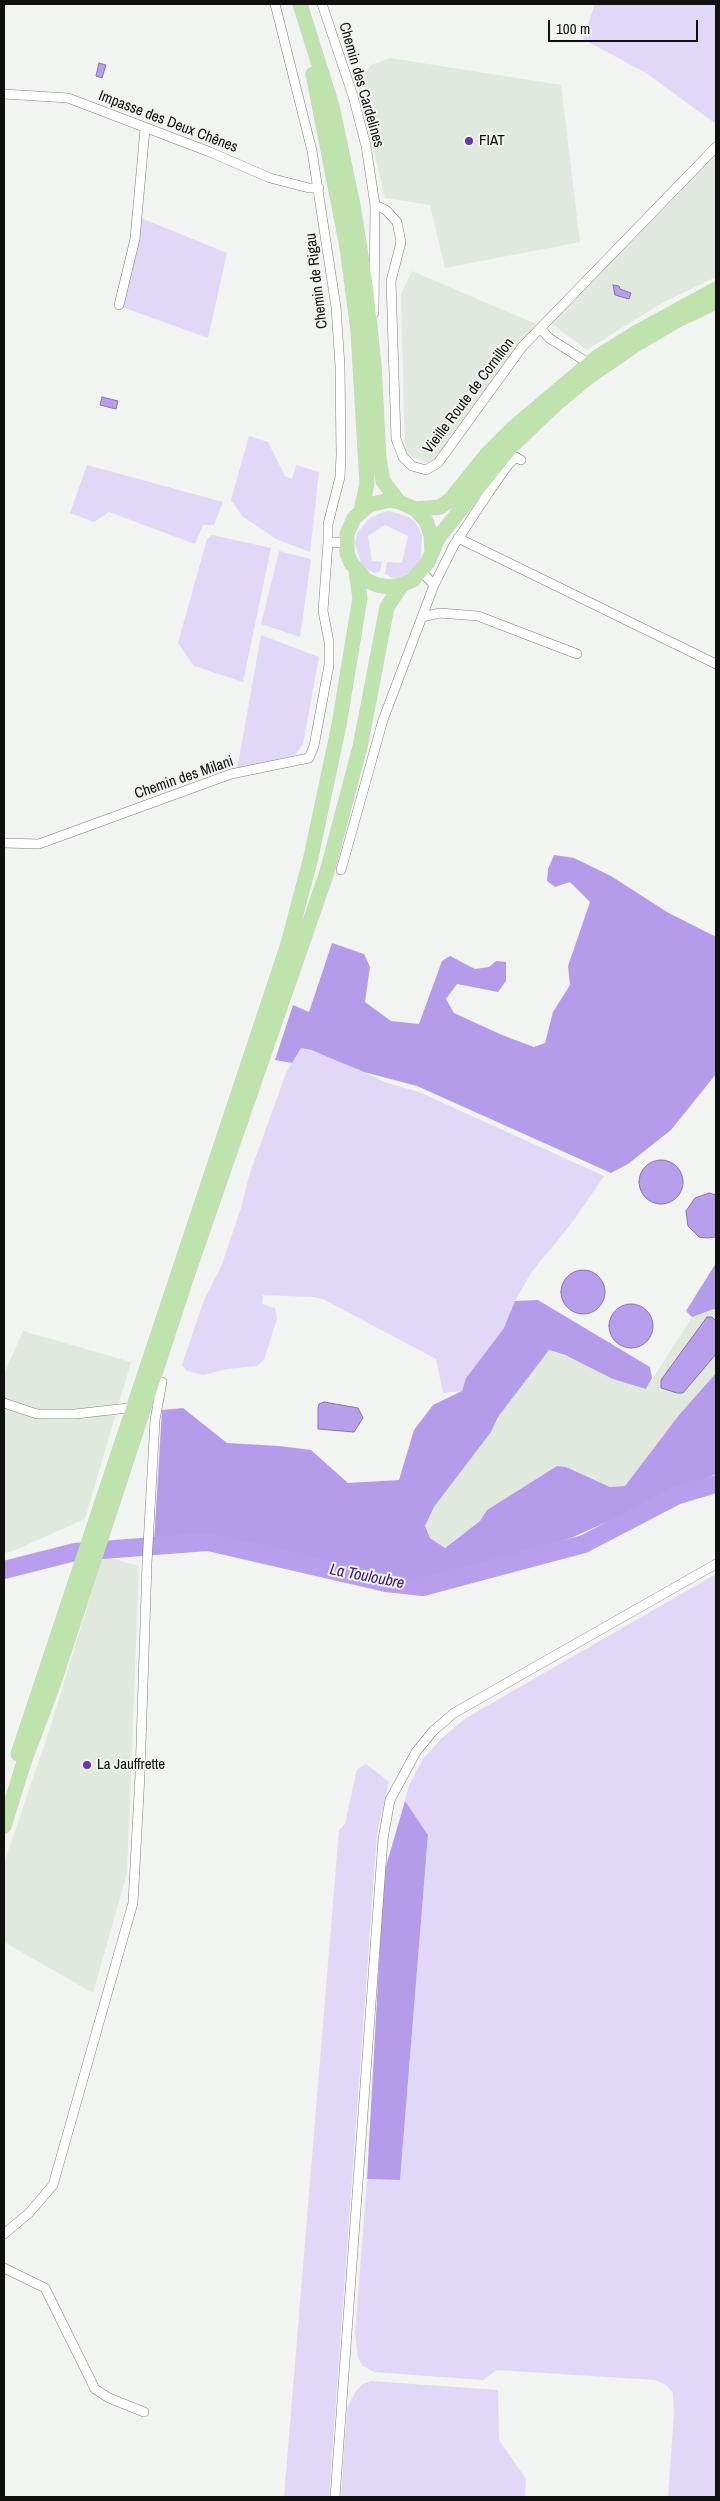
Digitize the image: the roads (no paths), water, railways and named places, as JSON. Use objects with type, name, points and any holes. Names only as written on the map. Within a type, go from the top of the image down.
[{"type":"main road","points":[[300,4],[332,106],[353,205],[366,288],[374,366],[379,459],[384,481],[399,502]]},
{"type":"main road","points":[[305,19],[305,35],[334,167],[346,238],[358,332],[367,484],[360,511],[350,526],[346,543],[350,563],[366,580],[377,585],[389,587],[402,585]]},
{"type":"main road","points":[[415,509],[440,507],[450,500],[487,454],[513,428],[637,332],[716,289]]},
{"type":"main road","points":[[4,1826],[95,1538],[139,1408],[188,1273],[327,872],[360,747],[387,607],[402,585],[422,572],[438,538],[512,446],[594,366],[676,321],[716,302]]},
{"type":"main road","points":[[360,511],[379,502],[399,502],[415,509],[426,520],[432,535],[432,550]]},
{"type":"main road","points":[[149,1379],[288,944],[304,883],[330,770],[360,598],[356,571]]},
{"type":"main road","points":[[4,1796],[85,1569]]},
{"type":"street","name":"Chemin de Rigau","points":[[275,4],[307,123],[319,188],[336,307],[341,454],[340,477],[328,524],[328,542]]},
{"type":"street","name":"Chemin des Cardelines","points":[[322,4],[366,146],[375,205],[374,366]]},
{"type":"street","name":"Impasse des Deux Chênes","points":[[4,94],[68,98],[210,152],[270,178],[309,188],[319,188]]},
{"type":"street","points":[[119,305],[135,239],[146,129]]},
{"type":"street","name":"Vieille Route de Cornillon","points":[[375,205],[386,210],[397,222],[401,242],[391,281],[396,439],[403,457],[412,466],[426,470],[438,463],[522,347],[716,146]]},
{"type":"street","points":[[541,329],[549,338],[594,366]]},
{"type":"street","points":[[341,870],[383,720],[434,586],[458,538],[508,465],[516,457],[520,460]]},
{"type":"street","points":[[458,538],[716,664]]},
{"type":"street","points":[[328,542],[346,543]]},
{"type":"street","name":"Chemin des Milani","points":[[4,843],[39,844],[231,774],[308,758],[314,746],[329,665],[329,642],[323,612],[328,542]]},
{"type":"street","points":[[422,572],[434,586]]},
{"type":"street","points":[[422,617],[440,613],[478,616],[577,654]]},
{"type":"street","points":[[4,2234],[29,2213],[53,2185],[133,1904],[140,1775],[146,1563],[155,1420],[162,1382],[149,1379]]},
{"type":"street","points":[[4,1403],[37,1414],[76,1414],[139,1408]]},
{"type":"street","points":[[335,2497],[383,1838],[390,1800],[416,1752],[433,1731],[454,1713],[716,1564]]},
{"type":"street","points":[[4,2268],[45,2288],[94,2389],[109,2398],[144,2412]]},
{"type":"waterway","name":"La Touloubre","points":[[4,1570],[75,1552],[208,1542],[386,1583],[423,1587],[584,1544],[676,1496],[716,1484]]},
{"type":"place","name":"FIAT","points":[[469,141]]},
{"type":"place","name":"La Jauffrette","points":[[87,1765]]}]
